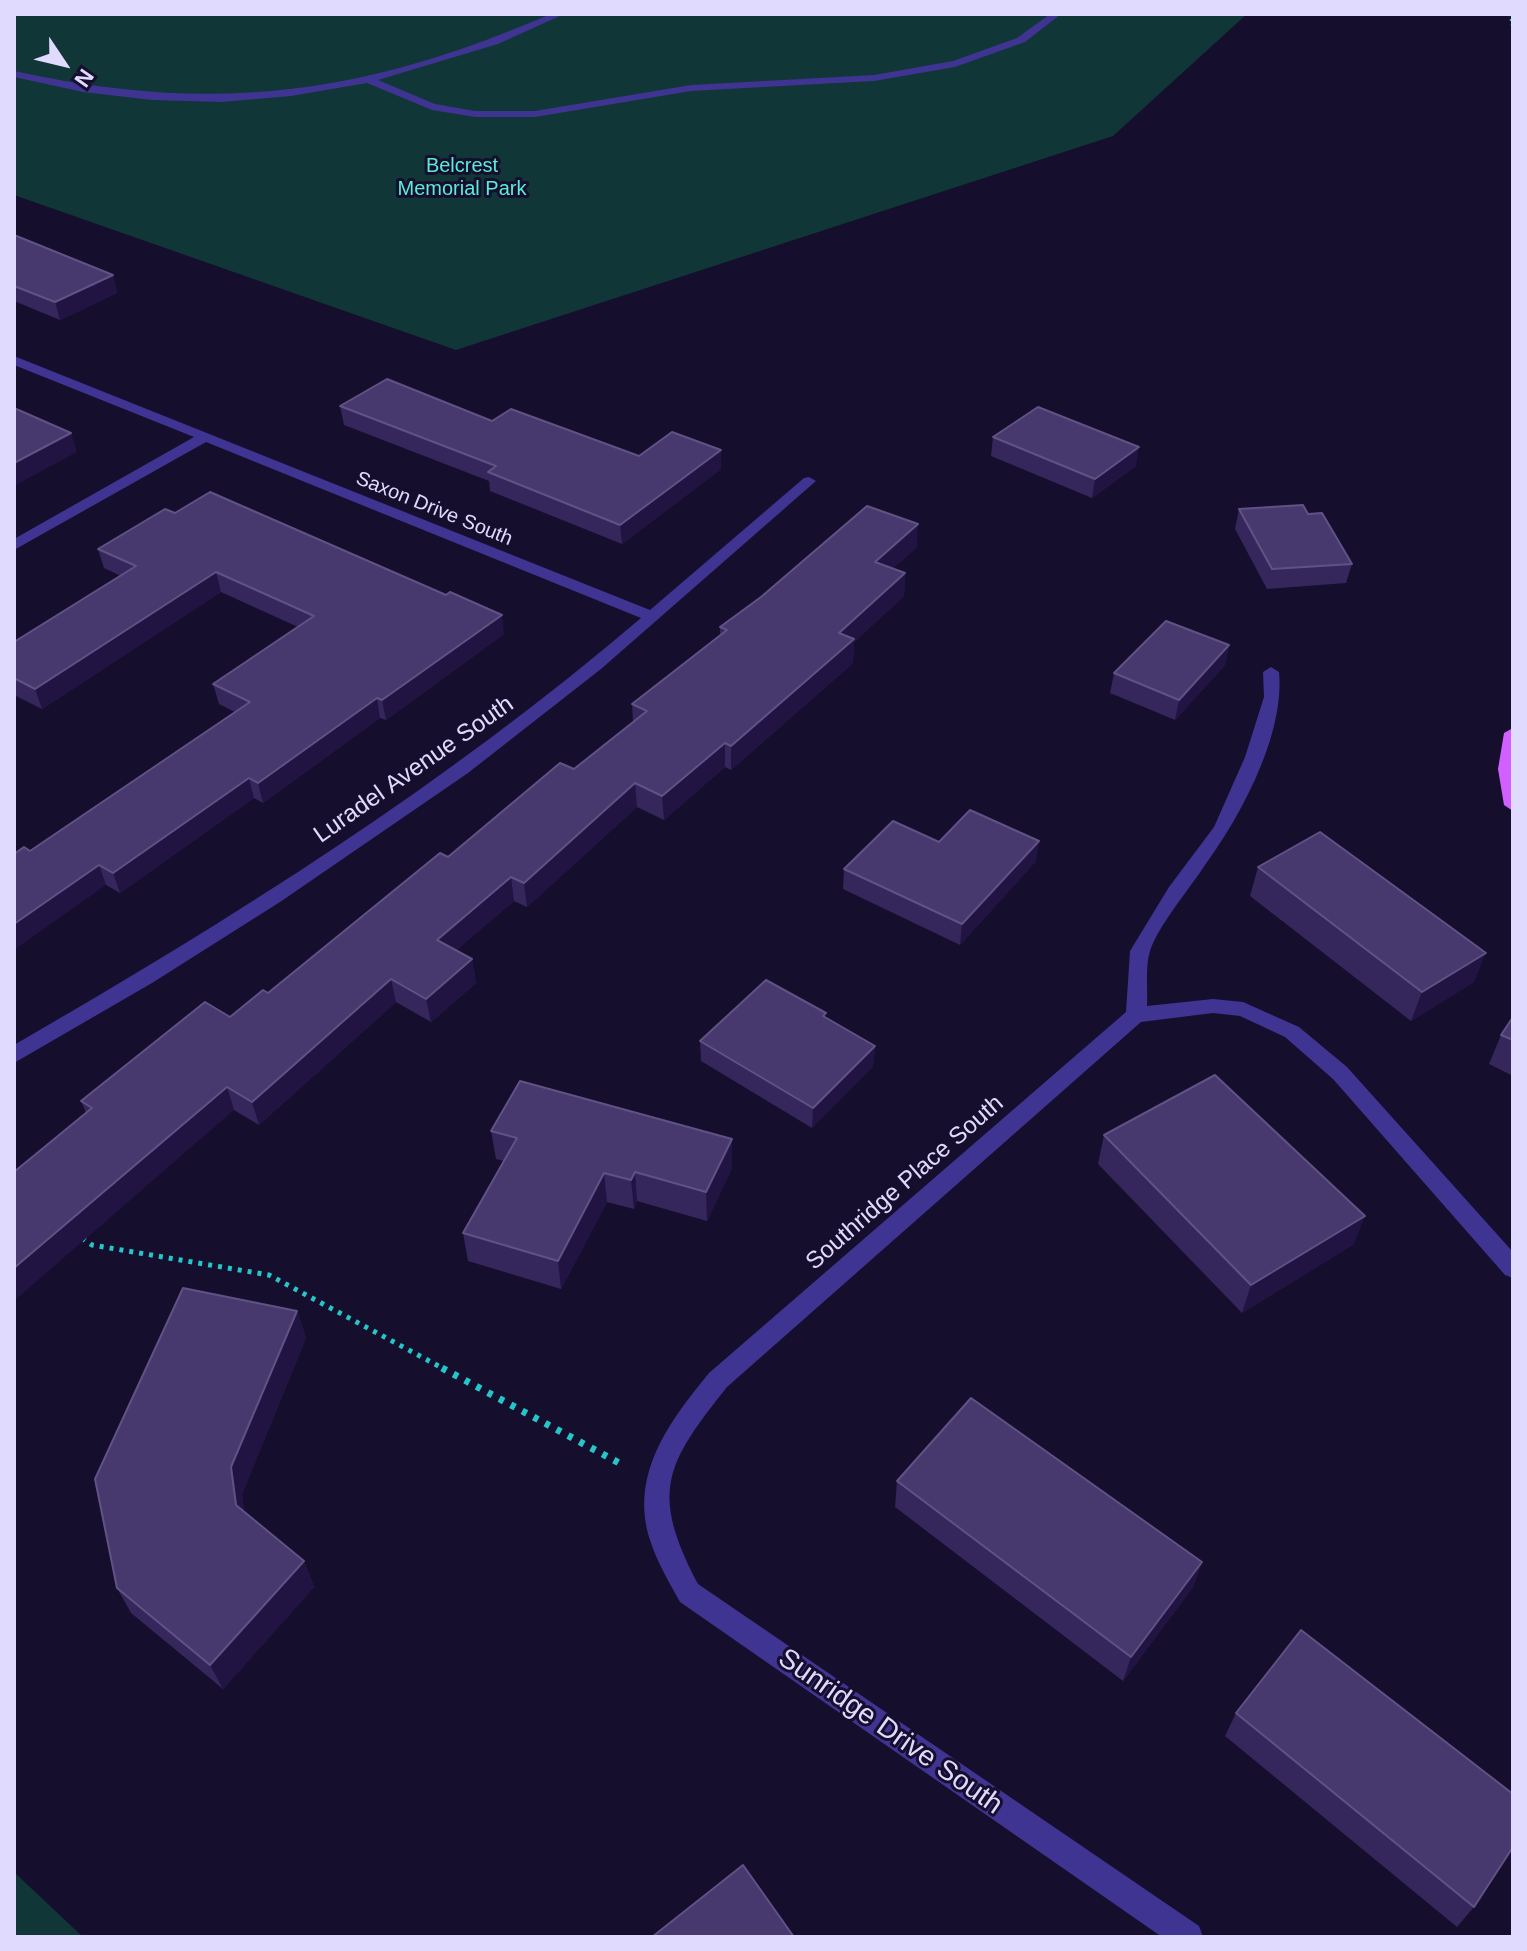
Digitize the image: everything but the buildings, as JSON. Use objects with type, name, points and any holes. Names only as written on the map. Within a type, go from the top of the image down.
[{"type":"main road","points":[[1513,733],[1508,746],[1506,780],[1513,805]]},
{"type":"street","points":[[14,74],[116,94],[190,100],[279,96],[419,70],[500,42],[559,14]]},
{"type":"street","points":[[371,81],[432,107],[475,114],[535,114],[691,88],[874,78],[955,64],[1021,40],[1056,14]]},
{"type":"street","name":"Saxon Drive South","points":[[14,360],[650,616]]},
{"type":"street","points":[[14,545],[203,438]]},
{"type":"street","name":"Luradel Avenue South","points":[[14,1055],[171,964],[349,847],[523,723],[809,481]]},
{"type":"street","points":[[1271,672],[1273,697],[1254,757],[1222,829],[1176,892],[1140,951],[1136,1015],[1181,1007],[1243,1009],[1292,1032],[1340,1073],[1513,1268]]},
{"type":"street","name":"Southridge Place South","points":[[656,1483],[672,1438],[718,1380],[1136,1015]]},
{"type":"street","name":"Sunridge Drive South","points":[[656,1483],[660,1532],[689,1593],[1188,1937]]},
{"type":"path","points":[[1510,14],[1513,28]]},
{"type":"path","points":[[79,1236],[92,1245],[269,1275],[656,1483]]},
{"type":"green space","name":"Belcrest Memorial Park","points":[[14,14],[1247,14],[1113,136],[456,350],[14,195]]},
{"type":"green space","points":[[14,1872],[83,1937],[14,1937]]}]
